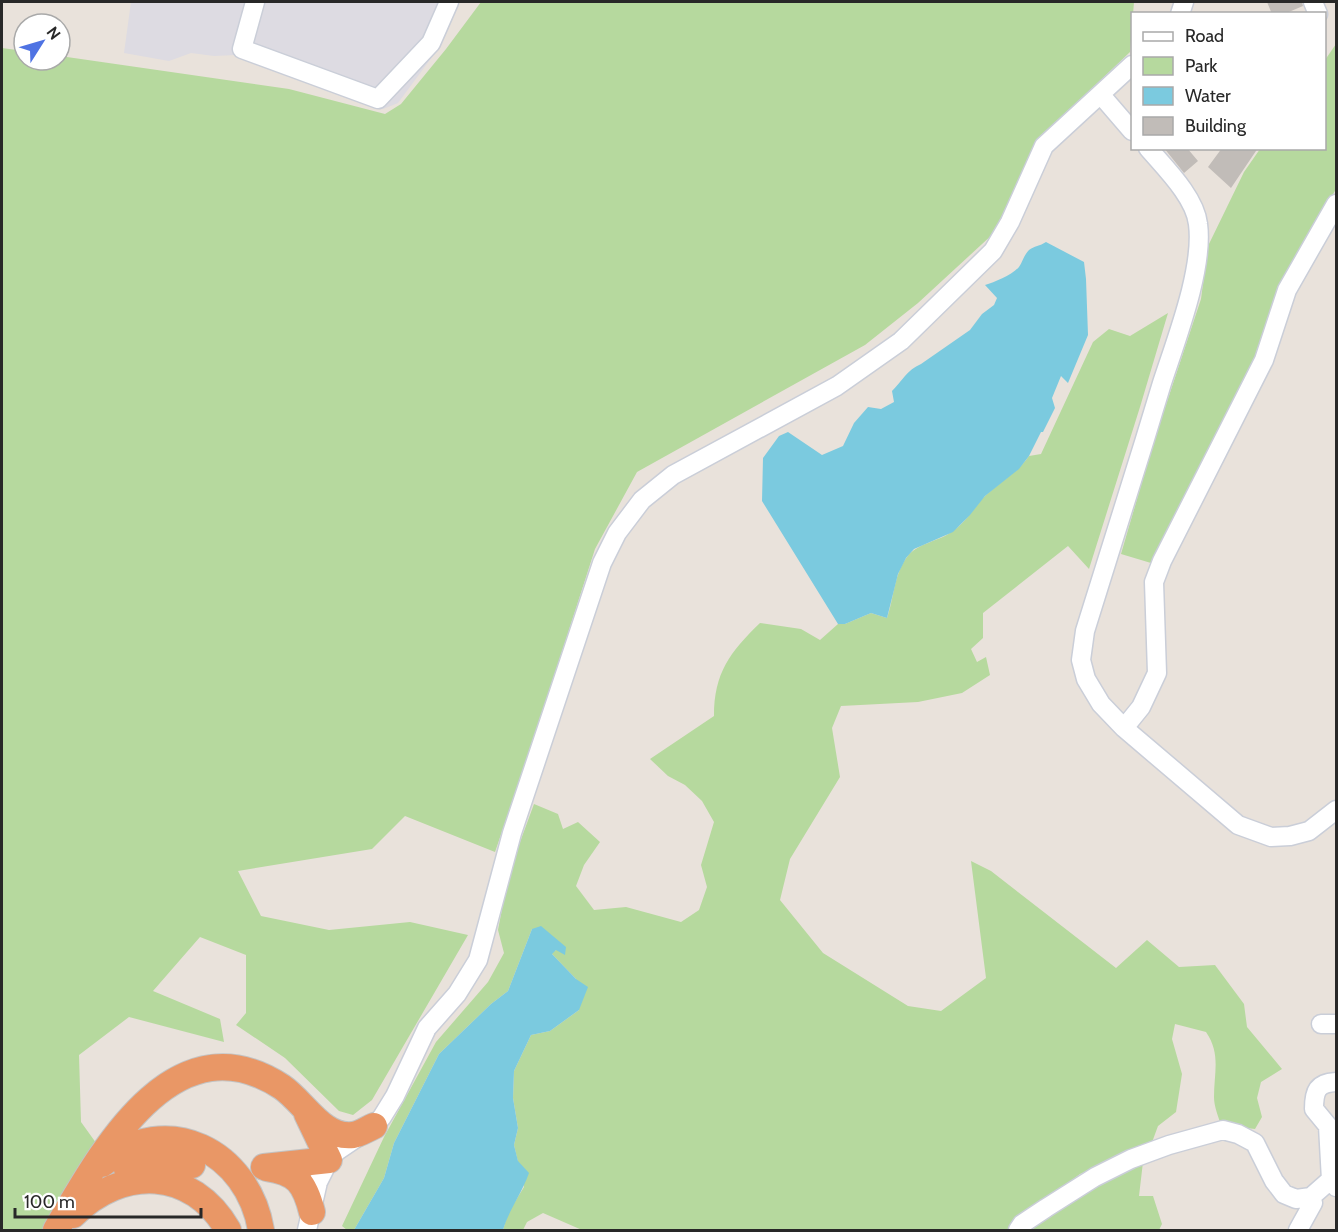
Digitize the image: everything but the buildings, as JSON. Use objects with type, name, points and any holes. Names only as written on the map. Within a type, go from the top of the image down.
[{"type":"highway","points":[[68,1217],[102,1154],[131,1118],[164,1088],[190,1073],[217,1067],[253,1073],[284,1089],[319,1122],[336,1132],[354,1134],[374,1126]]},
{"type":"highway","points":[[298,1101],[329,1160],[264,1167],[289,1173],[303,1187],[308,1197],[309,1221]]},
{"type":"highway","points":[[68,1217],[97,1169],[111,1157],[127,1148],[164,1139],[201,1146],[218,1157],[245,1186],[261,1228]]},
{"type":"highway","points":[[68,1217],[91,1192],[123,1170],[144,1164],[192,1165]]},
{"type":"highway","points":[[68,1217],[96,1196],[120,1184],[133,1181],[164,1182],[195,1194],[208,1204],[228,1230]]},
{"type":"street","points":[[255,2],[242,49],[378,99],[431,43],[449,2]]},
{"type":"street","points":[[309,1221],[318,1182],[329,1160],[337,1151],[374,1126],[382,1117],[395,1096],[427,1028],[457,994],[478,960],[512,833],[602,563],[617,533],[642,500],[673,475],[837,386],[901,342],[993,251],[1010,222],[1044,146],[1131,67]]},
{"type":"street","points":[[1101,95],[1131,130]]},
{"type":"street","points":[[1150,150],[1174,178],[1189,201],[1198,222],[1197,258],[1184,312],[1085,631],[1081,660],[1086,679],[1101,704],[1124,729],[1238,825],[1271,837],[1290,837],[1309,831],[1336,810]]},
{"type":"street","points":[[1124,729],[1141,707],[1157,673],[1154,582],[1162,561],[1264,360],[1287,290],[1331,225],[1336,204]]},
{"type":"street","points":[[1018,1230],[1022,1224],[1095,1177],[1131,1159],[1169,1145],[1223,1130],[1238,1134],[1255,1143],[1274,1181],[1284,1194],[1296,1199],[1311,1197],[1335,1181],[1328,1126],[1314,1109],[1314,1094],[1320,1086],[1336,1082]]},
{"type":"street","points":[[1298,1230],[1313,1203],[1311,1197]]},
{"type":"shaded area","points":[[131,2],[459,2],[441,45],[398,103],[383,109],[236,55],[214,56],[191,53],[169,61],[124,53]]},
{"type":"green space","points":[[481,2],[1134,2],[1133,12],[1131,12],[1130,52],[1036,142],[994,233],[918,303],[865,345],[637,472],[595,549],[495,852],[405,816],[372,849],[238,871],[261,916],[329,930],[410,922],[468,935],[372,1100],[353,1115],[339,1111],[285,1058],[236,1025],[246,1013],[246,955],[200,937],[153,991],[220,1019],[224,1042],[129,1017],[79,1055],[81,1122],[99,1147],[48,1230],[2,1230],[2,48],[12,49],[12,72],[72,72],[72,58],[289,89],[385,114],[401,104]]},
{"type":"green space","points":[[1336,44],[1336,189],[1278,292],[1258,353],[1151,563],[1121,554],[1153,444],[1201,299],[1208,246],[1244,172],[1259,150],[1326,150],[1326,59]]},
{"type":"green space","points":[[1168,313],[1089,569],[1068,546],[983,613],[983,638],[971,649],[977,662],[986,657],[990,675],[962,693],[918,702],[841,706],[832,728],[840,777],[790,859],[780,900],[823,953],[908,1006],[941,1011],[986,978],[971,861],[991,871],[1116,968],[1147,940],[1179,967],[1215,965],[1244,1004],[1247,1027],[1282,1069],[1261,1082],[1257,1098],[1262,1117],[1255,1129],[1221,1125],[1214,1100],[1216,1063],[1211,1040],[1206,1032],[1175,1024],[1172,1039],[1182,1074],[1176,1112],[1158,1126],[1151,1145],[1080,1174],[1017,1222],[1013,1230],[582,1230],[543,1213],[527,1222],[523,1230],[503,1230],[508,1213],[524,1187],[514,1145],[518,1128],[513,1098],[514,1071],[531,1035],[550,1031],[579,1010],[576,979],[551,953],[556,950],[532,929],[508,991],[491,1004],[439,1054],[394,1143],[384,1178],[354,1230],[347,1230],[342,1226],[384,1137],[436,1042],[488,982],[504,953],[498,930],[509,872],[534,804],[558,814],[563,829],[578,822],[600,842],[584,865],[576,886],[594,910],[626,907],[681,922],[699,910],[707,887],[701,865],[714,822],[702,801],[685,785],[668,776],[650,759],[714,716],[717,687],[732,654],[760,623],[801,629],[820,640],[838,624],[845,624],[871,613],[887,618],[899,571],[907,557],[917,548],[954,530],[985,496],[1029,456],[1041,454],[1093,342],[1109,329],[1130,336]]},
{"type":"green space","points":[[1143,1162],[1139,1196],[1153,1196],[1162,1224],[1159,1230],[1024,1230],[1072,1199]]},
{"type":"water","points":[[1046,242],[1084,262],[1088,335],[1068,383],[1061,376],[1052,398],[1055,408],[1043,432],[1019,469],[985,496],[953,532],[914,549],[906,558],[898,574],[887,618],[871,613],[845,624],[838,624],[762,501],[763,458],[779,436],[788,432],[822,455],[843,446],[854,423],[868,407],[881,409],[894,402],[892,391],[912,369],[970,330],[982,314],[994,305],[997,298],[985,285],[1012,273],[1019,267],[1029,250]]},
{"type":"water","points":[[541,926],[566,947],[565,955],[556,950],[552,954],[576,979],[588,987],[579,1010],[550,1031],[531,1035],[514,1071],[513,1098],[518,1128],[514,1145],[518,1161],[529,1173],[503,1230],[354,1230],[384,1178],[394,1143],[439,1054],[491,1004],[508,991],[532,929]]}]
